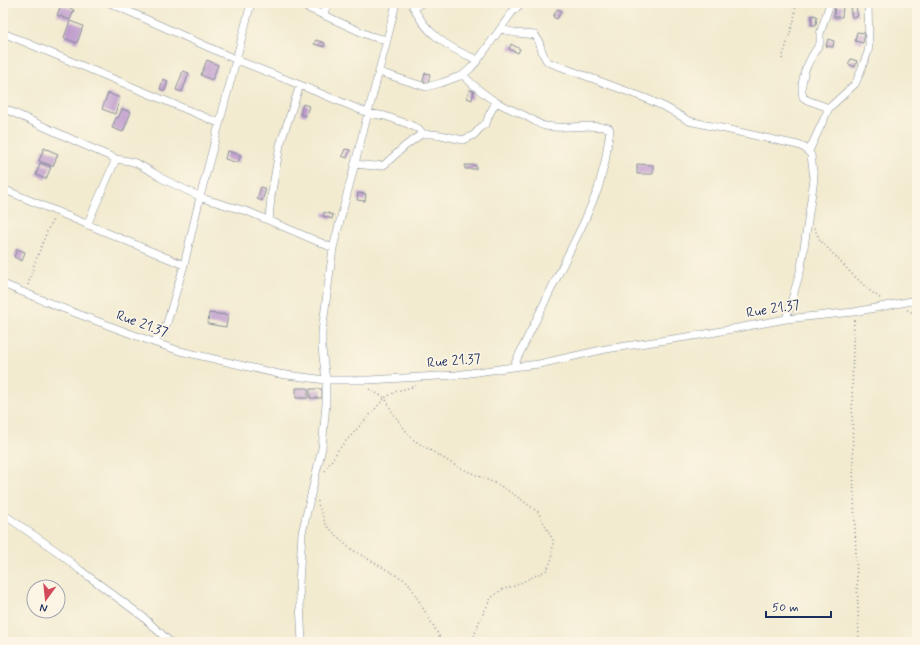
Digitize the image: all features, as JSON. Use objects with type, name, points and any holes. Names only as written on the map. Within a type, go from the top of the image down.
[{"type":"street","points":[[110,3],[237,60],[368,113],[399,120],[419,129],[423,134]]},
{"type":"street","points":[[152,342],[162,334],[167,323],[184,265],[200,196],[251,3]]},
{"type":"street","points":[[297,3],[370,36],[387,40]]},
{"type":"street","points":[[324,15],[327,3]]},
{"type":"street","points":[[302,642],[299,584],[302,533],[322,448],[326,404],[326,380],[322,349],[322,332],[334,248],[396,3]]},
{"type":"street","points":[[423,3],[412,5],[420,20],[429,30],[442,42],[467,56],[478,60]]},
{"type":"street","points":[[379,72],[426,87],[442,83],[462,75],[472,68],[513,11],[522,3]]},
{"type":"street","points":[[829,108],[802,97],[802,84],[805,70],[820,43],[820,34],[830,3]]},
{"type":"street","points":[[809,151],[829,108],[855,84],[862,69],[869,45],[868,3]]},
{"type":"street","points":[[501,29],[516,33],[535,35],[541,45],[541,52],[548,62],[644,98],[667,108],[690,121],[798,145],[809,151],[811,155],[814,179],[809,218],[806,229],[801,268],[786,319]]},
{"type":"street","points":[[3,33],[219,123]]},
{"type":"street","points":[[462,75],[496,102],[544,126],[599,126],[609,128],[610,130],[605,162],[598,189],[584,222],[513,367]]},
{"type":"street","points":[[269,220],[271,197],[280,145],[300,85]]},
{"type":"street","points":[[355,164],[374,166],[384,165],[414,139],[423,134],[441,134],[463,140],[474,135],[482,126],[486,124],[496,102]]},
{"type":"street","points":[[3,108],[116,160],[136,163],[154,172],[163,179],[200,196],[249,212],[334,248]]},
{"type":"street","points":[[87,225],[116,160]]},
{"type":"street","points":[[3,190],[184,265]]},
{"type":"street","name":"Rue 21.37","points":[[3,284],[62,308],[180,351],[279,374],[326,380],[369,380],[456,375],[539,364],[606,349],[700,335],[786,319],[854,312],[917,300]]},
{"type":"street","points":[[3,514],[58,552],[142,616],[170,642]]},
{"type":"path","points":[[782,59],[794,20],[796,3]]},
{"type":"path","points":[[26,293],[34,265],[48,229],[54,219],[61,214]]},
{"type":"path","points":[[809,218],[820,240],[831,252],[869,290],[891,305]]},
{"type":"path","points":[[854,312],[852,456],[859,642]]},
{"type":"path","points":[[323,475],[338,450],[385,398],[398,391],[416,386]]},
{"type":"path","points":[[366,387],[385,398],[394,415],[412,439],[456,466],[501,486],[538,512],[553,540],[552,558],[547,570],[514,586],[501,590],[491,598],[479,622],[472,642]]},
{"type":"path","points":[[318,496],[318,504],[326,524],[349,548],[408,582],[442,642]]},
{"type":"building","points":[[61,5],[74,10],[70,20],[57,15]]},
{"type":"building","points":[[835,6],[843,6],[842,17],[834,17]]},
{"type":"building","points":[[856,7],[858,16],[852,17],[850,8]]},
{"type":"building","points":[[557,9],[562,11],[557,19],[553,17]]},
{"type":"building","points":[[812,15],[817,16],[816,25],[811,25]]},
{"type":"building","points":[[70,21],[83,26],[77,43],[64,38]]},
{"type":"building","points":[[857,32],[865,33],[863,43],[855,41]]},
{"type":"building","points":[[828,39],[834,41],[833,47],[826,46]]},
{"type":"building","points":[[316,40],[325,43],[324,47],[314,44]]},
{"type":"building","points":[[511,44],[520,49],[518,53],[509,49]]},
{"type":"building","points":[[851,59],[857,61],[855,67],[848,64]]},
{"type":"building","points":[[207,60],[218,65],[212,80],[201,75]]},
{"type":"building","points":[[183,71],[189,73],[182,92],[176,90]]},
{"type":"building","points":[[425,73],[430,74],[428,83],[423,81]]},
{"type":"building","points":[[163,79],[168,81],[165,91],[160,89]]},
{"type":"building","points":[[469,90],[474,91],[472,100],[467,98]]},
{"type":"building","points":[[108,93],[120,98],[115,114],[102,109]]},
{"type":"building","points":[[303,104],[309,106],[306,116],[300,114]]},
{"type":"building","points":[[122,109],[131,112],[123,132],[112,128]]},
{"type":"building","points":[[44,148],[58,154],[53,166],[39,161]]},
{"type":"building","points":[[345,149],[350,150],[347,158],[342,156]]},
{"type":"building","points":[[227,151],[241,155],[238,163],[225,159]]},
{"type":"building","points":[[40,163],[51,167],[46,179],[36,175]]},
{"type":"building","points":[[637,164],[653,165],[653,174],[637,174]]},
{"type":"building","points":[[465,165],[476,165],[476,169],[465,169]]},
{"type":"building","points":[[261,187],[266,189],[262,201],[257,199]]},
{"type":"building","points":[[358,193],[366,194],[365,201],[357,200]]},
{"type":"building","points":[[324,212],[333,215],[332,219],[323,216]]},
{"type":"building","points":[[17,249],[25,252],[22,261],[14,257]]},
{"type":"building","points":[[209,313],[228,315],[226,327],[208,324]]},
{"type":"building","points":[[296,388],[308,388],[308,398],[296,398]]},
{"type":"building","points":[[310,389],[322,389],[322,398],[310,398]]}]
